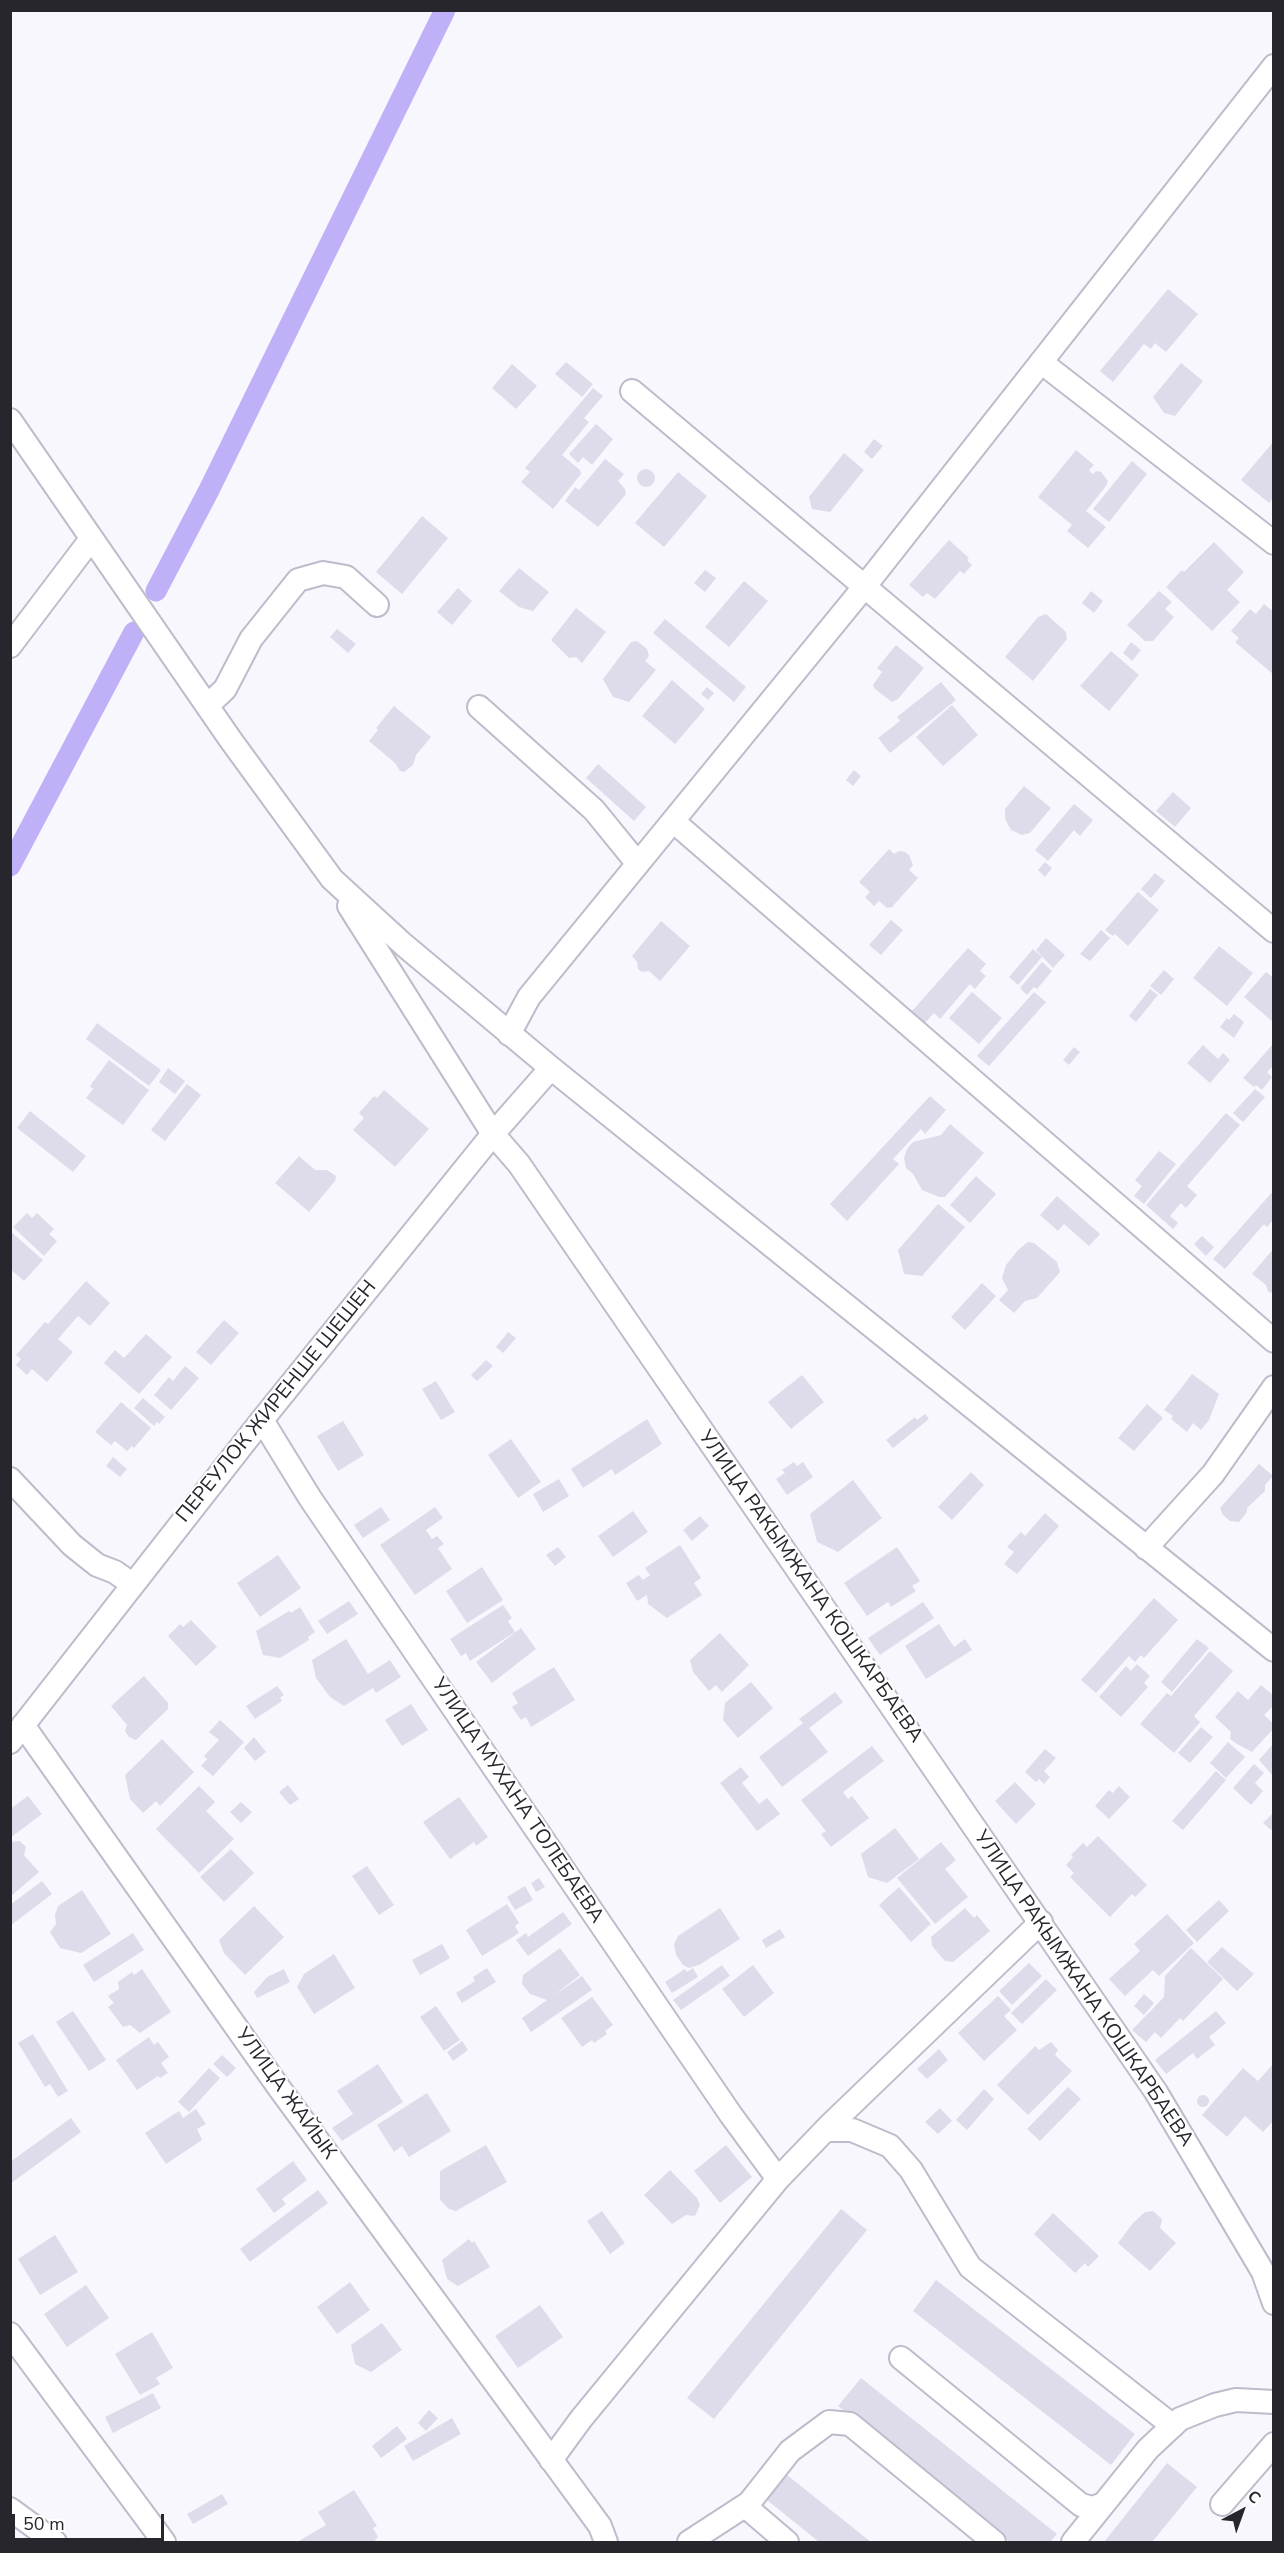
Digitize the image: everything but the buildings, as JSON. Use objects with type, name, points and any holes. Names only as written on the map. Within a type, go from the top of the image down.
[{"type":"street","points":[[509,1034],[529,997],[865,586],[1179,189],[1263,89],[1274,66]]},
{"type":"street","points":[[1041,362],[1274,543]]},
{"type":"street","points":[[632,392],[1274,931]]},
{"type":"street","points":[[10,420],[207,706],[332,879],[404,945],[509,1034],[1274,1650]]},
{"type":"street","points":[[10,646],[91,539]]},
{"type":"street","points":[[207,706],[225,689],[251,639],[298,580],[323,573],[346,577],[377,605]]},
{"type":"street","points":[[479,707],[594,810],[638,864]]},
{"type":"street","points":[[673,821],[1274,1341]]},
{"type":"street","name":"УЛИЦА РАКЫМЖАНА КОШКАРБАЕВА","points":[[332,879],[493,1134],[519,1164],[1156,2092],[1263,2272],[1274,2303]]},
{"type":"street","name":"ПЕРЕУЛОК ЖИРЕНШЕ ШЕШЕН","points":[[17,1734],[262,1420],[493,1134],[551,1068]]},
{"type":"street","points":[[1146,1548],[1213,1474],[1274,1387]]},
{"type":"street","name":"УЛИЦА МУХАНА ТОЛЕБАЕВА","points":[[262,1420],[310,1498],[724,2105],[778,2179]]},
{"type":"street","points":[[10,1479],[72,1545],[97,1565],[116,1572],[132,1584]]},
{"type":"street","name":"УЛИЦА ЖАЙЫК","points":[[17,1734],[600,2526],[606,2542]]},
{"type":"street","points":[[551,2460],[581,2419],[778,2179],[825,2130],[1041,1922]]},
{"type":"street","points":[[825,2130],[852,2130],[890,2146],[911,2170],[970,2267],[1173,2426]]},
{"type":"street","points":[[10,2334],[164,2542]]},
{"type":"street","points":[[901,2358],[1081,2505],[1093,2508],[1103,2504]]},
{"type":"street","points":[[1073,2542],[1148,2449],[1180,2419],[1215,2405],[1236,2400],[1274,2402]]},
{"type":"street","points":[[700,2541],[745,2506],[790,2451],[829,2421],[850,2424],[994,2542]]},
{"type":"street","points":[[1222,2505],[1274,2444]]},
{"type":"street","points":[[745,2506],[787,2542]]},
{"type":"street","points":[[10,2509],[55,2542]]},
{"type":"waterway","points":[[156,591],[208,492],[445,10]]},
{"type":"waterway","points":[[10,866],[134,632]]}]
